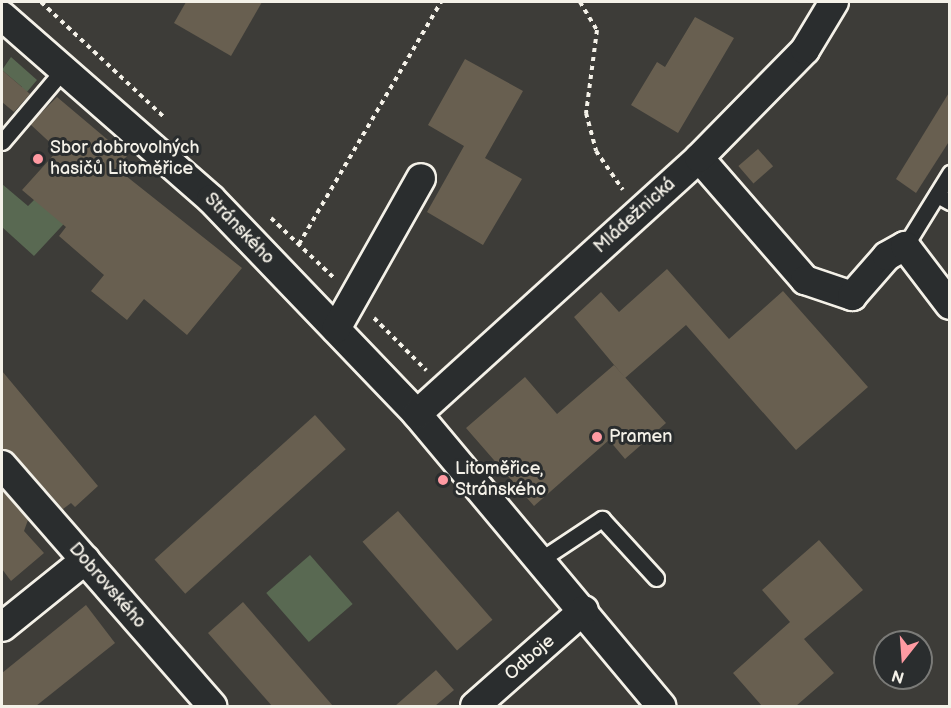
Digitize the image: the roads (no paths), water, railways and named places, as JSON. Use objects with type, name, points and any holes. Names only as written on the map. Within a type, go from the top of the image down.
[{"type":"street","name":"Mládežnická","points":[[417,414],[699,158],[805,50],[834,2]]},
{"type":"street","name":"Stránského","points":[[2,16],[211,199],[336,329],[417,414],[543,558],[661,706]]},
{"type":"street","points":[[699,158],[805,280],[852,296],[886,256],[905,246],[950,305]]},
{"type":"street","points":[[336,329],[421,178]]},
{"type":"street","name":"Dobrovského","points":[[2,465],[212,706]]},
{"type":"street","points":[[2,627],[85,560]]},
{"type":"street","name":"Odboje","points":[[475,706],[584,610]]},
{"type":"lane","points":[[2,142],[63,70]]},
{"type":"lane","points":[[905,246],[943,199],[950,173]]},
{"type":"lane","points":[[543,558],[603,519],[656,578]]},
{"type":"place","name":"Sbor dobrovolných hasičů Litoměřice","points":[[38,159]]},
{"type":"place","name":"Pramen","points":[[597,437]]},
{"type":"place","name":"Litoměřice, Stránského","points":[[443,480]]}]
